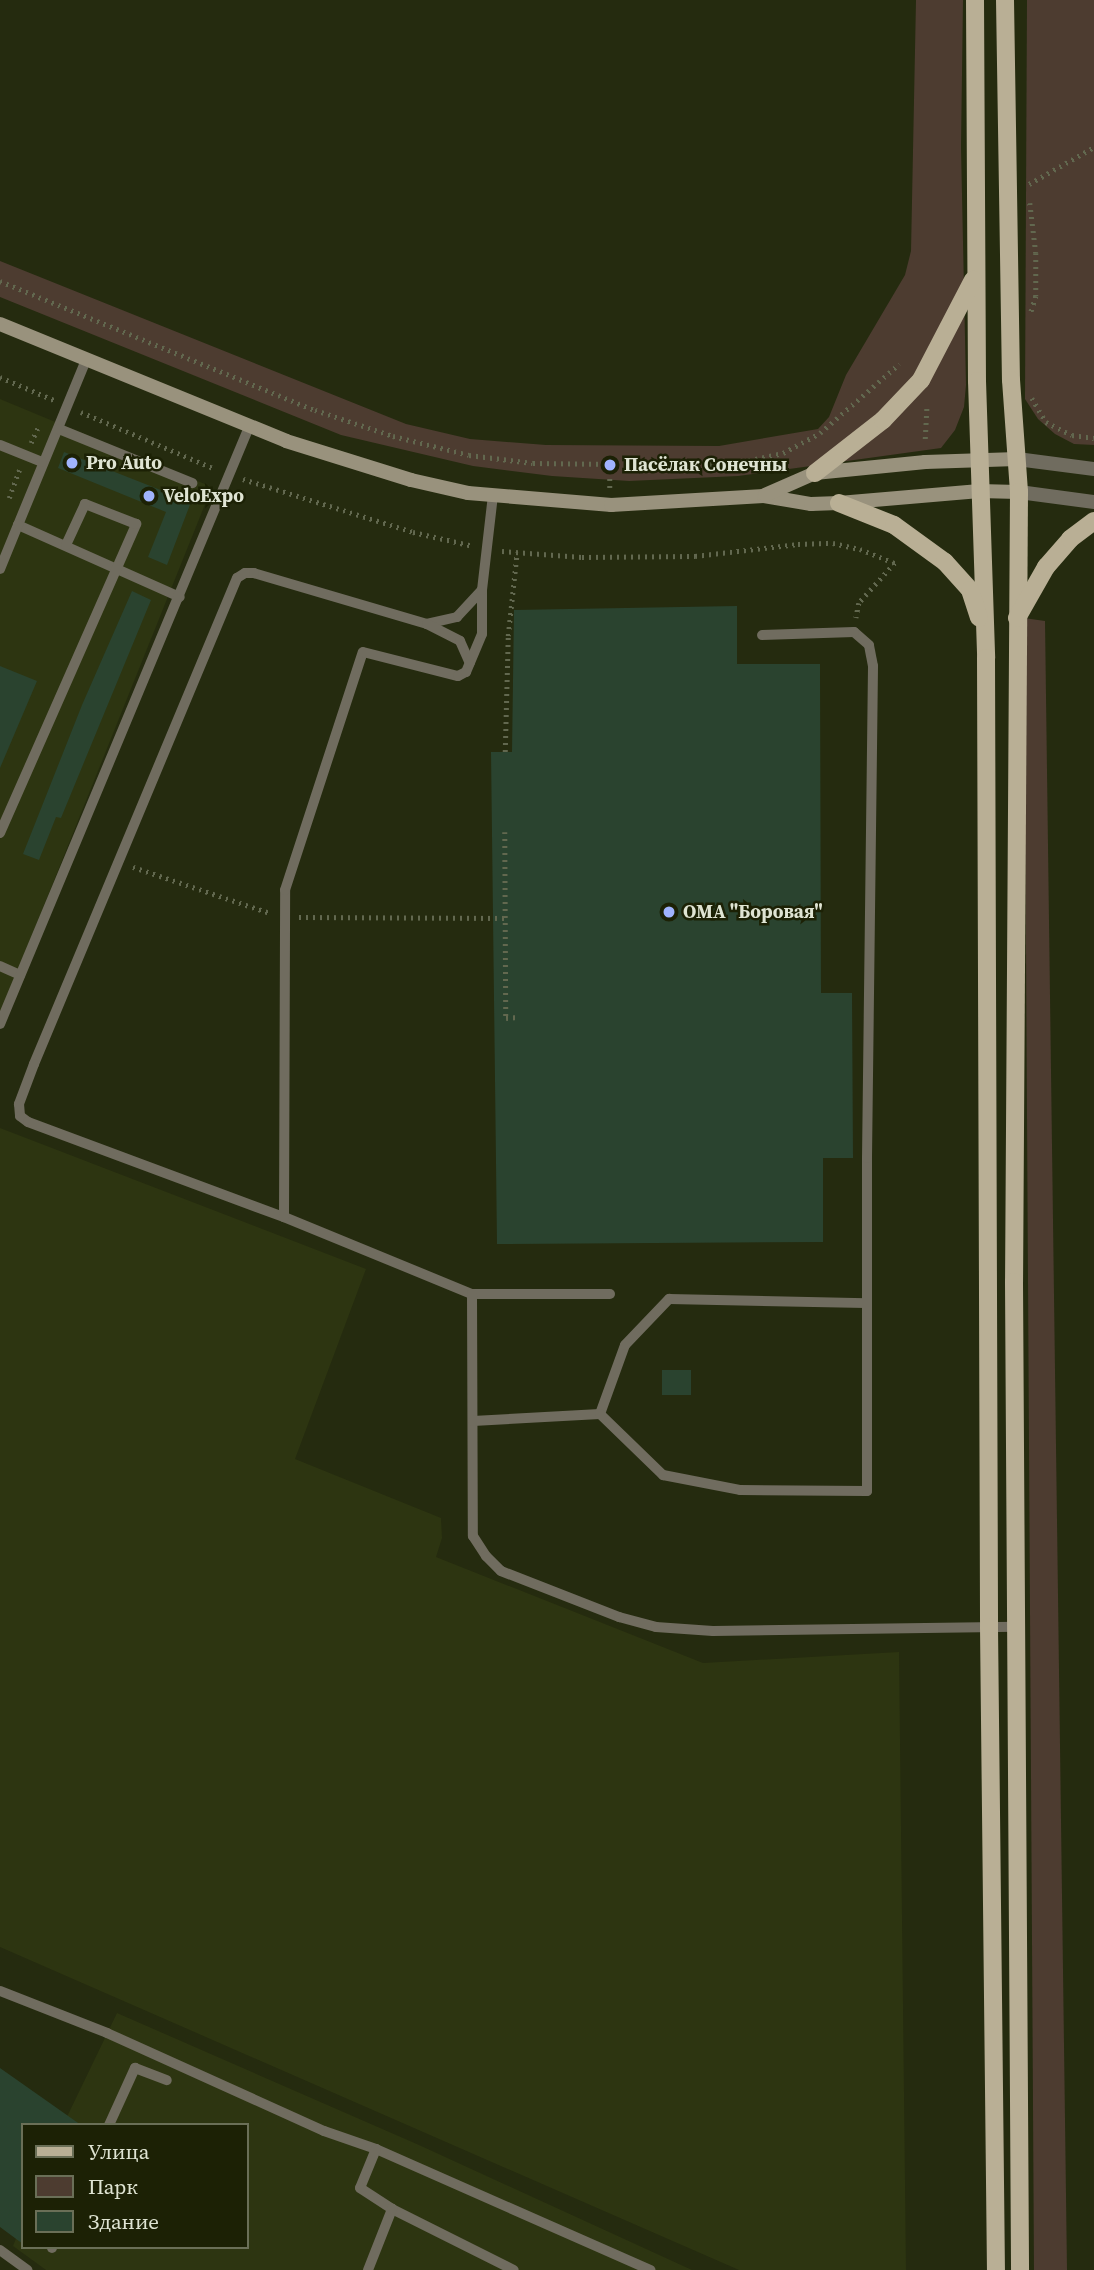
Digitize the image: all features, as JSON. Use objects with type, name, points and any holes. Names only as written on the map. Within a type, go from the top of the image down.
[{"type":"main road","points":[[975,0],[979,491],[986,657],[989,1627],[996,2270]]},
{"type":"main road","points":[[1005,0],[1011,380],[1019,492],[1016,1626],[1020,2270]]},
{"type":"main road","points":[[764,496],[815,473],[883,420],[921,380],[976,273]]},
{"type":"main road","points":[[0,324],[249,427],[411,480],[493,495],[611,505],[764,496],[811,503],[839,503],[979,491],[1019,492]]},
{"type":"main road","points":[[815,473],[1017,459]]},
{"type":"main road","points":[[839,503],[894,525],[945,562],[970,590],[986,657]]},
{"type":"main road","points":[[1017,618],[1046,567],[1070,538],[1094,521]]},
{"type":"street","points":[[1017,459],[1094,468]]},
{"type":"street","points":[[1019,492],[1094,502]]},
{"type":"lane","points":[[0,569],[86,360]]},
{"type":"lane","points":[[0,1024],[249,427]]},
{"type":"lane","points":[[59,429],[192,483]]},
{"type":"lane","points":[[0,445],[42,462]]},
{"type":"lane","points":[[284,1217],[285,890],[363,652],[458,677],[466,672],[482,635],[482,590],[493,495]]},
{"type":"lane","points":[[0,833],[136,524],[85,503],[66,545]]},
{"type":"lane","points":[[18,525],[118,566],[180,597]]},
{"type":"lane","points":[[470,663],[460,641],[427,624],[254,573],[245,573],[237,578],[30,1074],[19,1104],[20,1116],[28,1122],[284,1217],[472,1294],[610,1294]]},
{"type":"lane","points":[[427,624],[457,617],[482,590]]},
{"type":"lane","points":[[473,1421],[600,1414],[663,1475],[740,1490],[867,1491],[866,1303],[873,666],[869,645],[854,632],[762,635]]},
{"type":"lane","points":[[0,966],[20,975]]},
{"type":"lane","points":[[472,1294],[473,1536],[486,1556],[501,1571],[619,1617],[656,1627],[713,1631],[1016,1626]]},
{"type":"lane","points":[[600,1414],[625,1345],[669,1299],[866,1303]]},
{"type":"lane","points":[[0,1991],[107,2032],[324,2131],[376,2149],[650,2270]]},
{"type":"lane","points":[[110,2123],[135,2068],[167,2080]]},
{"type":"lane","points":[[376,2149],[360,2188],[392,2209],[514,2270]]},
{"type":"lane","points":[[368,2270],[392,2209]]},
{"type":"lane","points":[[0,2250],[28,2270]]},
{"type":"path","points":[[1029,317],[1036,296],[1036,253],[1029,182],[1094,147]]},
{"type":"path","points":[[0,281],[315,410],[393,436],[469,455],[533,463],[696,465],[742,462],[783,453],[820,433],[899,364]]},
{"type":"path","points":[[1028,390],[1046,422],[1072,435],[1094,438]]},
{"type":"path","points":[[925,439],[927,398]]},
{"type":"path","points":[[505,752],[508,636],[516,552]]},
{"type":"path","points":[[854,632],[859,603],[895,563]]},
{"type":"path","points":[[505,832],[506,1018],[518,1017]]},
{"type":"path","points":[[118,862],[284,917],[507,918]]},
{"type":"shaded area","points":[[0,399],[212,487],[0,1015]]},
{"type":"shaded area","points":[[0,1128],[366,1269],[295,1459],[441,1518],[442,1538],[436,1557],[703,1663],[899,1652],[906,2270],[739,2270],[0,1947]]},
{"type":"shaded area","points":[[117,2013],[419,2145],[692,2270],[46,2270],[13,2246],[21,2226],[21,2249],[248,2249],[248,2123],[64,2123]]},
{"type":"green space","points":[[916,0],[963,0],[961,147],[966,385],[964,407],[955,430],[941,448],[738,476],[629,481],[552,476],[473,466],[341,435],[0,297],[0,261],[406,424],[470,439],[546,445],[719,446],[818,429],[829,417],[846,375],[905,275],[911,251]]},
{"type":"green space","points":[[1027,0],[1094,0],[1094,445],[1074,444],[1055,434],[1038,419],[1025,399]]},
{"type":"green space","points":[[1024,618],[1045,621],[1067,2270],[1034,2270]]},
{"type":"building","points":[[64,452],[191,502],[167,565],[148,557],[166,512],[58,468]]},
{"type":"building","points":[[132,591],[151,600],[61,818],[56,817],[39,860],[23,854],[82,705]]},
{"type":"building","name":"ОМА \"Боровая\"","points":[[737,606],[737,664],[820,664],[821,993],[852,993],[853,1158],[823,1158],[823,1242],[497,1244],[491,752],[512,752],[514,610]]},
{"type":"building","points":[[0,666],[37,681],[0,768]]},
{"type":"building","points":[[662,1370],[691,1370],[691,1395],[662,1395]]},
{"type":"building","points":[[0,2068],[78,2123],[21,2123],[21,2243],[0,2227]]},
{"type":"place","name":"Pro Auto","points":[[72,463]]},
{"type":"place","name":"Пасёлак Сонечны","points":[[610,465]]},
{"type":"place","name":"VeloExpo","points":[[149,496]]},
{"type":"place","name":"ОМА \"Боровая\"","points":[[669,912]]}]
